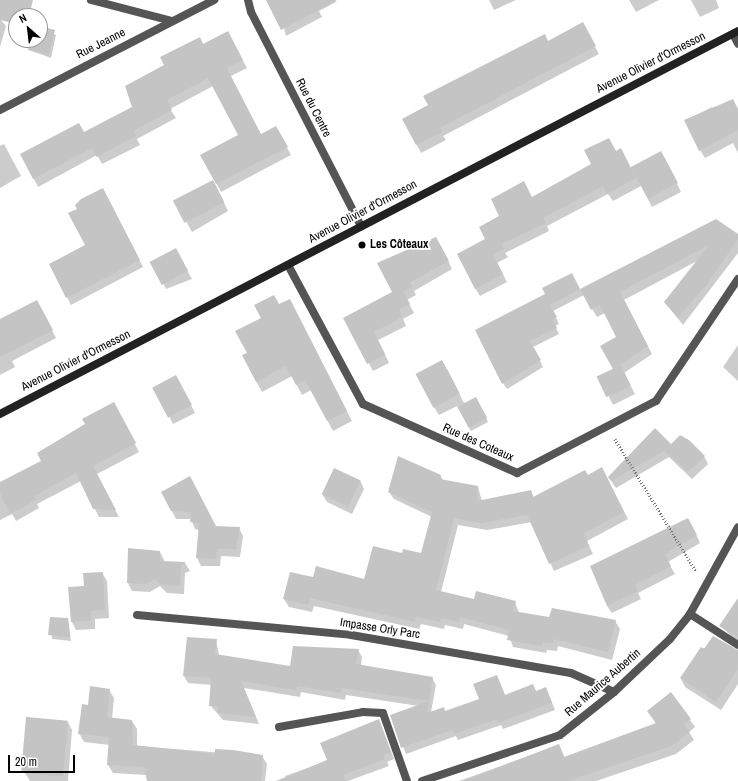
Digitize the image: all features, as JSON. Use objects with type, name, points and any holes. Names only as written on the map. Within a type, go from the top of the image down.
[{"type":"main road","name":"Avenue Olivier d'Ormesson","points":[[0,414],[736,33]]},
{"type":"street","points":[[90,0],[172,21]]},
{"type":"street","name":"Rue Jeanne","points":[[0,110],[214,0]]},
{"type":"street","name":"Rue du Centre","points":[[248,0],[251,12],[361,226]]},
{"type":"street","points":[[736,33],[738,44]]},
{"type":"street","name":"Rue des Coteaux","points":[[288,265],[363,404],[517,473],[656,401],[738,279]]},
{"type":"street","name":"Rue Maurice Aubertin","points":[[422,781],[560,735],[614,692],[670,639],[690,614],[738,527]]},
{"type":"street","points":[[690,614],[738,645]]},
{"type":"street","name":"Impasse Orly Parc","points":[[137,615],[351,635],[571,673],[614,692]]},
{"type":"street","points":[[279,727],[363,712],[383,713],[407,781]]},
{"type":"path","points":[[608,426],[700,578]]},
{"type":"building","points":[[0,0],[33,0],[31,8],[8,8],[8,22],[0,20]]},
{"type":"building","points":[[266,0],[337,0],[281,30]]},
{"type":"building","points":[[583,22],[596,46],[440,128],[442,132],[416,145],[402,119],[428,105],[423,96],[545,34],[548,41]]},
{"type":"building","points":[[48,28],[55,30],[49,55],[28,50],[28,48],[48,48]]},
{"type":"building","points":[[228,31],[243,60],[227,68],[230,75],[261,134],[276,126],[288,147],[216,184],[200,155],[238,135],[208,78],[167,100],[172,110],[133,131],[136,136],[96,157],[92,148],[33,179],[20,154],[79,123],[84,132],[132,107],[125,86],[164,65],[160,57],[200,37],[203,44]]},
{"type":"building","points":[[733,99],[738,109],[738,130],[699,151],[684,120]]},
{"type":"building","points":[[609,138],[616,151],[621,148],[636,178],[607,194],[603,186],[543,218],[546,223],[501,244],[504,249],[493,254],[503,274],[475,289],[457,254],[485,239],[479,227],[499,216],[491,199],[524,181],[532,197],[591,164],[584,150]]},
{"type":"building","points":[[661,151],[678,183],[648,199],[631,167]]},
{"type":"building","points":[[213,180],[224,202],[184,223],[173,200]]},
{"type":"building","points":[[103,188],[140,260],[66,298],[49,264],[85,245],[68,213],[77,209],[75,205],[81,199]]},
{"type":"building","points":[[716,219],[738,234],[738,239],[708,283],[678,318],[664,302],[709,245],[620,292],[648,346],[613,369],[600,346],[616,337],[600,305],[591,310],[580,289]]},
{"type":"building","points":[[436,237],[449,261],[410,282],[413,287],[403,291],[410,304],[399,310],[402,317],[374,332],[385,354],[367,364],[343,318],[392,292],[377,263]]},
{"type":"building","points":[[176,248],[188,271],[162,285],[150,262]]},
{"type":"building","points":[[572,273],[580,289],[550,305],[557,317],[553,320],[557,328],[530,341],[541,360],[502,384],[475,330],[545,294],[542,288]]},
{"type":"building","points":[[274,295],[279,304],[290,299],[347,411],[327,421],[305,380],[296,385],[286,366],[256,382],[242,355],[247,353],[235,331],[261,318],[254,305]]},
{"type":"building","points":[[37,300],[53,330],[0,357],[0,319]]},
{"type":"building","points":[[442,360],[460,394],[433,408],[416,374]]},
{"type":"building","points":[[621,365],[631,386],[606,397],[597,376]]},
{"type":"building","points":[[176,375],[192,405],[168,418],[152,388]]},
{"type":"building","points":[[476,397],[487,418],[469,428],[457,407]]},
{"type":"building","points":[[114,402],[136,443],[93,466],[116,510],[93,509],[76,473],[34,496],[36,500],[10,514],[0,493],[0,482],[41,461],[37,453],[85,424],[82,419]]},
{"type":"building","points":[[655,428],[671,444],[680,435],[689,440],[705,456],[688,472],[664,451],[611,481],[608,477]]},
{"type":"building","points":[[398,456],[441,475],[440,479],[478,486],[477,501],[531,490],[533,497],[585,470],[588,475],[602,467],[624,512],[584,533],[589,546],[549,564],[527,515],[482,523],[454,518],[436,590],[474,599],[476,591],[516,601],[513,611],[549,617],[552,608],[616,620],[608,652],[554,639],[553,643],[543,642],[542,646],[507,640],[509,630],[460,617],[459,622],[441,618],[440,622],[416,617],[415,622],[310,598],[308,605],[283,599],[290,572],[313,577],[316,566],[364,579],[373,546],[402,553],[403,549],[421,553],[432,512],[388,492]]},
{"type":"building","points":[[334,468],[360,480],[348,507],[322,494]]},
{"type":"building","points":[[190,476],[216,526],[240,527],[236,549],[217,549],[216,559],[196,558],[199,523],[190,522],[191,512],[171,511],[161,492]]},
{"type":"building","points":[[688,518],[697,535],[665,554],[671,566],[635,585],[638,591],[607,606],[590,566]]},
{"type":"building","points":[[128,548],[160,551],[160,561],[186,562],[181,565],[180,586],[161,585],[155,579],[145,584],[127,583]]},
{"type":"building","points":[[103,572],[105,610],[91,611],[91,621],[71,622],[68,587],[84,586],[83,573]]},
{"type":"building","points":[[738,598],[738,638],[719,626]]},
{"type":"building","points":[[50,617],[68,618],[70,637],[48,635]]},
{"type":"building","points":[[713,636],[738,650],[738,669],[716,702],[680,678],[701,647],[704,649]]},
{"type":"building","points":[[187,637],[217,639],[215,654],[290,666],[293,646],[359,649],[356,664],[433,677],[429,701],[342,688],[341,693],[297,686],[296,690],[241,681],[256,717],[218,713],[218,706],[209,706],[211,678],[183,676]]},
{"type":"building","points":[[497,675],[505,695],[533,684],[536,691],[546,687],[552,703],[498,723],[497,719],[454,734],[452,730],[401,748],[390,715],[429,701],[427,713],[444,707],[445,711],[479,699],[473,684]]},
{"type":"building","points":[[90,686],[110,689],[107,717],[132,720],[133,745],[215,754],[215,749],[233,750],[263,755],[261,781],[147,781],[145,767],[107,765],[109,737],[78,734],[82,704],[88,705]]},
{"type":"building","points":[[671,692],[691,719],[684,724],[690,732],[672,746],[568,781],[463,781],[559,744],[564,757],[656,723],[647,711]]},
{"type":"building","points":[[26,717],[68,721],[63,776],[21,773]]},
{"type":"building","points":[[379,719],[391,752],[384,755],[385,759],[343,775],[345,781],[276,781],[327,760],[320,743]]},
{"type":"place","name":"Les Côteaux","points":[[362,245]]}]
